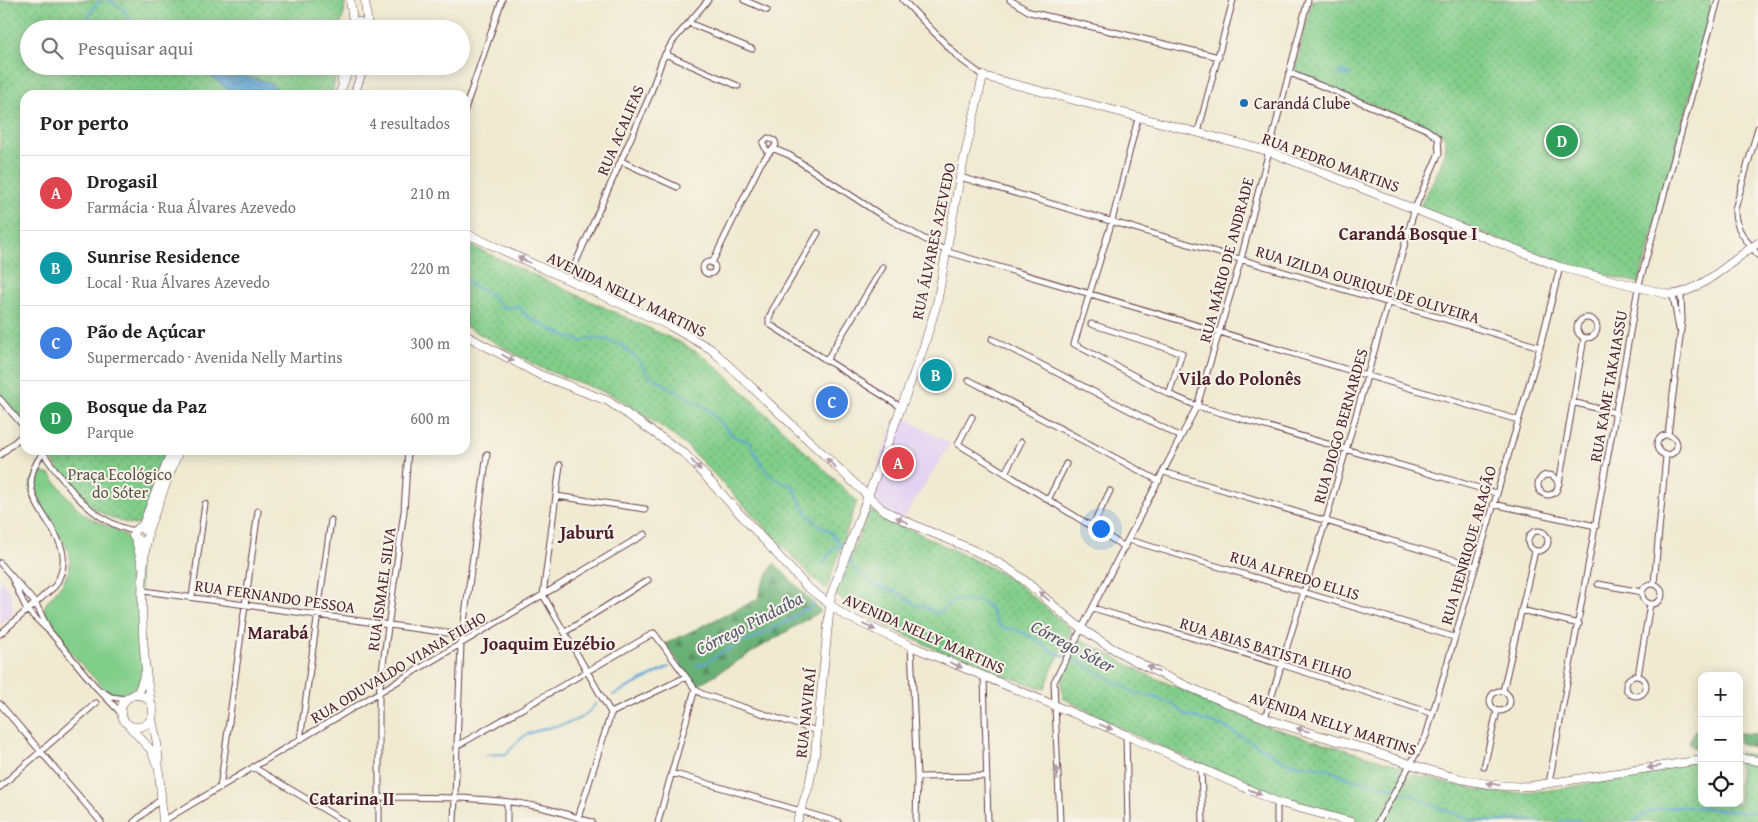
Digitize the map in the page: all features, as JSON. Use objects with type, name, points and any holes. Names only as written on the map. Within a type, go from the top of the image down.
[{"type":"main road","points":[[350,0],[353,20]]},
{"type":"main road","points":[[365,0],[366,20]]},
{"type":"main road","points":[[340,90],[342,75]]},
{"type":"main road","points":[[341,90],[347,75]]},
{"type":"main road","points":[[356,90],[361,75]]},
{"type":"main road","points":[[361,90],[362,75]]},
{"type":"main road","name":"RUA PEDRO MARTINS","points":[[983,76],[1268,151],[1560,267],[1638,288],[1677,295]]},
{"type":"main road","name":"RUA ÁLVARES AZEVEDO","points":[[830,605],[840,566],[929,331],[948,252],[960,177],[983,76]]},
{"type":"main road","name":"AVENIDA NELLY MARTINS","points":[[470,235],[677,330],[711,350],[866,497],[882,509],[902,521],[996,561],[1022,577],[1081,628],[1171,678],[1265,718],[1411,764],[1470,781],[1493,785],[1513,787],[1549,783],[1698,761]]},
{"type":"main road","points":[[1677,295],[1698,286],[1755,245]]},
{"type":"main road","name":"AVENIDA NELLY MARTINS","points":[[470,338],[540,376],[608,401],[685,454],[807,587],[844,615],[911,646],[1126,735],[1277,802],[1351,822]]},
{"type":"main road","points":[[136,540],[143,541],[170,455]]},
{"type":"main road","points":[[163,822],[157,743],[152,719],[154,711],[145,671],[143,567],[146,532],[177,455]]},
{"type":"main road","points":[[143,567],[136,540],[133,536],[137,528],[146,532]]},
{"type":"main road","name":"RUA NAVIRAÍ","points":[[797,822],[809,785],[817,731],[830,605]]},
{"type":"main road","points":[[145,671],[139,691],[130,697],[120,712],[123,721],[151,750],[158,769]]},
{"type":"main road","points":[[130,697],[144,696],[152,703]]},
{"type":"main road","points":[[130,727],[138,728],[146,725],[152,719]]},
{"type":"main road","points":[[1743,758],[1758,760]]},
{"type":"street","points":[[470,94],[502,0]]},
{"type":"street","name":"RUA ACALIFAS","points":[[568,280],[621,161],[665,54],[708,0]]},
{"type":"street","points":[[744,0],[767,10]]},
{"type":"street","name":"RUA PEDRO MARTINS","points":[[902,0],[959,58],[983,76]]},
{"type":"street","points":[[1010,0],[1030,12],[1219,57]]},
{"type":"street","points":[[1198,132],[1233,0]]},
{"type":"street","name":"RUA MÁRIO DE ANDRADE","points":[[1060,822],[1054,682],[1197,406],[1241,259],[1308,0]]},
{"type":"street","name":"RUA KAME TAKAIASSU","points":[[1549,783],[1638,288],[1718,0]]},
{"type":"street","points":[[689,22],[752,49]]},
{"type":"street","points":[[665,54],[738,86]]},
{"type":"street","name":"RUA DIOGO BERNARDES","points":[[1265,718],[1283,665],[1326,520],[1415,208],[1440,153],[1440,142],[1434,134],[1426,129],[1290,73]]},
{"type":"street","points":[[1138,118],[1112,221],[1074,344],[1169,394],[1197,406],[1496,494]]},
{"type":"street","points":[[1758,128],[1734,218],[1736,227],[1755,245],[1758,255]]},
{"type":"street","points":[[712,263],[761,162],[772,150],[789,155],[881,216],[948,252],[1518,420]]},
{"type":"street","points":[[621,161],[677,187]]},
{"type":"street","name":"RUA IZILDA OURIQUE DE OLIVEIRA","points":[[960,177],[1540,348]]},
{"type":"street","points":[[818,233],[769,318],[769,324],[901,407]]},
{"type":"street","points":[[826,360],[883,267]]},
{"type":"street","name":"RUA HENRIQUE ARAGÃO","points":[[1378,822],[1426,736],[1431,713],[1540,348],[1560,267]]},
{"type":"street","points":[[1668,435],[1683,309],[1677,295]]},
{"type":"street","points":[[1588,317],[1596,321],[1597,329],[1593,336],[1584,338],[1577,328],[1580,320],[1588,317]]},
{"type":"street","points":[[1091,324],[1182,353],[1169,394]]},
{"type":"street","points":[[1559,484],[1555,477],[1548,474],[1544,475],[1538,485],[1542,492],[1549,495],[1556,492],[1559,484],[1584,338]]},
{"type":"street","points":[[992,340],[1181,437]]},
{"type":"street","points":[[970,380],[1159,481]]},
{"type":"street","points":[[0,399],[20,422]]},
{"type":"street","points":[[1572,402],[1616,413]]},
{"type":"street","points":[[972,417],[958,444],[1125,547]]},
{"type":"street","points":[[1668,435],[1675,439],[1677,446],[1673,453],[1666,456],[1658,451],[1657,442],[1659,438],[1668,435]]},
{"type":"street","points":[[0,455],[20,437]]},
{"type":"street","points":[[1005,474],[1021,442]]},
{"type":"street","points":[[454,822],[461,644],[487,454]]},
{"type":"street","points":[[25,476],[39,455]]},
{"type":"street","points":[[45,455],[78,499],[88,508],[122,528],[134,531]]},
{"type":"street","name":"RUA ISMAEL SILVA","points":[[379,822],[379,693],[404,511],[408,455]]},
{"type":"street","points":[[1654,584],[1666,456]]},
{"type":"street","points":[[1048,500],[1066,464]]},
{"type":"street","points":[[560,465],[543,595],[611,713]]},
{"type":"street","points":[[1164,472],[1475,566]]},
{"type":"street","points":[[1092,527],[1110,491]]},
{"type":"street","points":[[556,496],[645,509]]},
{"type":"street","points":[[192,597],[205,504]]},
{"type":"street","points":[[1493,504],[1596,526]]},
{"type":"street","points":[[0,634],[56,586],[61,577],[63,565],[62,551],[57,541],[33,511]]},
{"type":"street","points":[[220,788],[258,511]]},
{"type":"street","points":[[300,740],[331,520]]},
{"type":"street","points":[[1534,532],[1542,532],[1547,537],[1548,545],[1542,551],[1535,551],[1529,546],[1528,538],[1534,532]]},
{"type":"street","name":"RUA ODUVALDO VIANA FILHO","points":[[163,822],[646,534]]},
{"type":"street","name":"RUA ALFREDO ELLIS","points":[[1129,540],[1454,637]]},
{"type":"street","points":[[1502,691],[1535,551]]},
{"type":"street","points":[[0,563],[36,604],[51,633]]},
{"type":"street","points":[[10,574],[27,610],[51,633],[95,686],[120,712]]},
{"type":"street","points":[[565,632],[648,580]]},
{"type":"street","points":[[1598,584],[1642,592]]},
{"type":"street","points":[[1649,584],[1654,584],[1660,589],[1662,596],[1657,603],[1650,604],[1643,600],[1642,592],[1649,584]]},
{"type":"street","name":"RUA FERNANDO PESSOA","points":[[144,591],[462,635]]},
{"type":"street","points":[[1638,676],[1650,604]]},
{"type":"street","name":"RUA ABIAS BATISTA FILHO","points":[[1093,608],[1283,665],[1431,713]]},
{"type":"street","points":[[1521,610],[1579,624]]},
{"type":"street","points":[[457,746],[654,633],[695,690],[702,694],[817,731]]},
{"type":"street","points":[[911,646],[918,777],[916,822]]},
{"type":"street","points":[[984,676],[988,822]]},
{"type":"street","points":[[1638,676],[1645,681],[1646,685],[1644,693],[1636,696],[1628,693],[1626,685],[1630,678],[1638,676]]},
{"type":"street","points":[[578,818],[611,713],[686,677]]},
{"type":"street","points":[[95,686],[111,697],[130,697]]},
{"type":"street","points":[[658,822],[695,690]]},
{"type":"street","points":[[1502,691],[1509,695],[1510,703],[1505,710],[1497,710],[1490,705],[1490,700],[1494,692],[1502,691]]},
{"type":"street","points":[[0,787],[96,703]]},
{"type":"street","points":[[0,704],[101,822]]},
{"type":"street","points":[[1484,767],[1497,710]]},
{"type":"street","points":[[1126,735],[1128,822]]},
{"type":"street","points":[[254,767],[346,822]]},
{"type":"street","points":[[1201,769],[1202,822]]},
{"type":"street","points":[[672,772],[838,822]]},
{"type":"street","points":[[918,777],[986,776]]},
{"type":"street","points":[[379,797],[454,798],[507,802],[530,805],[592,822]]},
{"type":"street","points":[[134,822],[161,799]]},
{"type":"street","points":[[507,802],[507,822]]},
{"type":"street","points":[[1277,802],[1277,822]]},
{"type":"shaded area","points":[[898,414],[950,444],[902,521],[866,497]]},
{"type":"shaded area","points":[[0,579],[11,594],[13,613],[0,625]]},
{"type":"green space","points":[[0,0],[344,0],[345,8],[342,20],[20,20],[20,75],[336,75],[333,90],[20,90],[20,418],[0,396]]},
{"type":"green space","points":[[1312,0],[1709,0],[1713,12],[1639,283],[1564,265],[1419,209],[1444,156],[1446,148],[1445,138],[1433,129],[1294,74]]},
{"type":"green space","points":[[470,245],[681,343],[706,358],[732,381],[857,501],[827,587],[825,589],[812,577],[690,449],[664,428],[612,395],[541,368],[470,329]]},
{"type":"green space","name":"Praça Ecológico do Sóter","points":[[49,455],[166,455],[141,524],[135,525],[118,520],[92,507],[64,476]]},
{"type":"green space","points":[[39,472],[51,475],[83,513],[116,530],[131,543],[140,579],[143,660],[140,681],[132,690],[121,694],[104,689],[54,632],[44,614],[47,602],[64,581],[70,562],[68,550],[64,542],[40,512],[30,491],[32,481]]},
{"type":"green space","points":[[870,510],[991,568],[1018,584],[1072,630],[1052,669],[1045,689],[990,671],[911,638],[835,595]]},
{"type":"green space","points":[[774,563],[821,611],[696,686],[665,644],[758,599],[760,589]]},
{"type":"green space","points":[[1080,639],[1146,674],[1269,727],[1410,769],[1405,781],[1413,774],[1489,791],[1514,793],[1608,780],[1698,758],[1698,807],[1743,807],[1743,754],[1758,756],[1758,822],[1367,822],[1278,799],[1126,731],[1063,698],[1062,681],[1068,660]]},
{"type":"green space","points":[[1695,730],[1698,730],[1698,747],[1693,748],[1689,742]]},
{"type":"green space","points":[[1743,733],[1758,734],[1758,749],[1743,744]]},
{"type":"water","points":[[211,75],[233,78],[240,75],[268,82],[279,90],[229,90]]},
{"type":"waterway","points":[[90,20],[89,17],[93,8],[101,0]]},
{"type":"waterway","points":[[108,0],[124,9],[130,20]]},
{"type":"waterway","points":[[1343,70],[1350,75],[1342,76],[1338,73],[1343,70]]},
{"type":"waterway","name":"Córrego Sóter","points":[[470,284],[487,292],[504,308],[518,306],[528,317],[561,334],[580,341],[600,338],[621,345],[637,359],[650,376],[706,408],[733,436],[750,442],[766,470],[777,479],[793,486],[803,508],[816,523],[830,532],[845,550]]},
{"type":"waterway","name":"Córrego Pindaíba","points":[[822,565],[834,547],[842,546]]},
{"type":"waterway","name":"Córrego Sóter","points":[[848,556],[854,569],[878,587],[898,592],[915,605],[923,606],[936,613],[941,612],[952,600],[980,601],[989,606],[998,624],[1003,628],[1014,629],[1034,638],[1050,650],[1083,664],[1133,692],[1169,702],[1186,715],[1222,726],[1289,763],[1325,768],[1351,779],[1387,786],[1473,820],[1496,822]]},
{"type":"waterway","name":"Córrego Pindaíba","points":[[696,665],[704,664],[740,642],[751,640],[794,618],[802,610],[809,610],[814,603]]},
{"type":"waterway","name":"Córrego Pindaíba","points":[[613,695],[669,667]]},
{"type":"waterway","name":"Córrego Pindaíba","points":[[485,755],[506,754],[526,735],[573,721],[589,711],[596,703]]},
{"type":"waterway","name":"Córrego Sóter","points":[[1633,822],[1655,810],[1668,808],[1693,807],[1745,812],[1758,810]]},
{"type":"waterway","name":"Córrego Sóter","points":[[1497,822],[1518,819],[1540,822]]},
{"type":"waterway","name":"Córrego Sóter","points":[[1560,822],[1574,820],[1582,822]]},
{"type":"place","name":"Carandá Clube","points":[[1244,103]]},
{"type":"place","name":"Bosque da Paz","points":[[1562,141]]},
{"type":"place","name":"Sunrise Residence","points":[[936,375]]},
{"type":"place","name":"Pão de Açúcar","points":[[832,402]]},
{"type":"place","name":"Drogasil","points":[[898,463]]},
{"type":"district","name":"Carandá Bosque I","points":[[1408,233]]},
{"type":"district","name":"Vila do Polonês","points":[[1240,378]]},
{"type":"district","name":"Jaburú","points":[[587,532]]},
{"type":"district","name":"Marabá","points":[[278,632]]},
{"type":"district","name":"Joaquim Euzébio","points":[[549,643]]},
{"type":"district","name":"Catarina II","points":[[352,798]]}]
